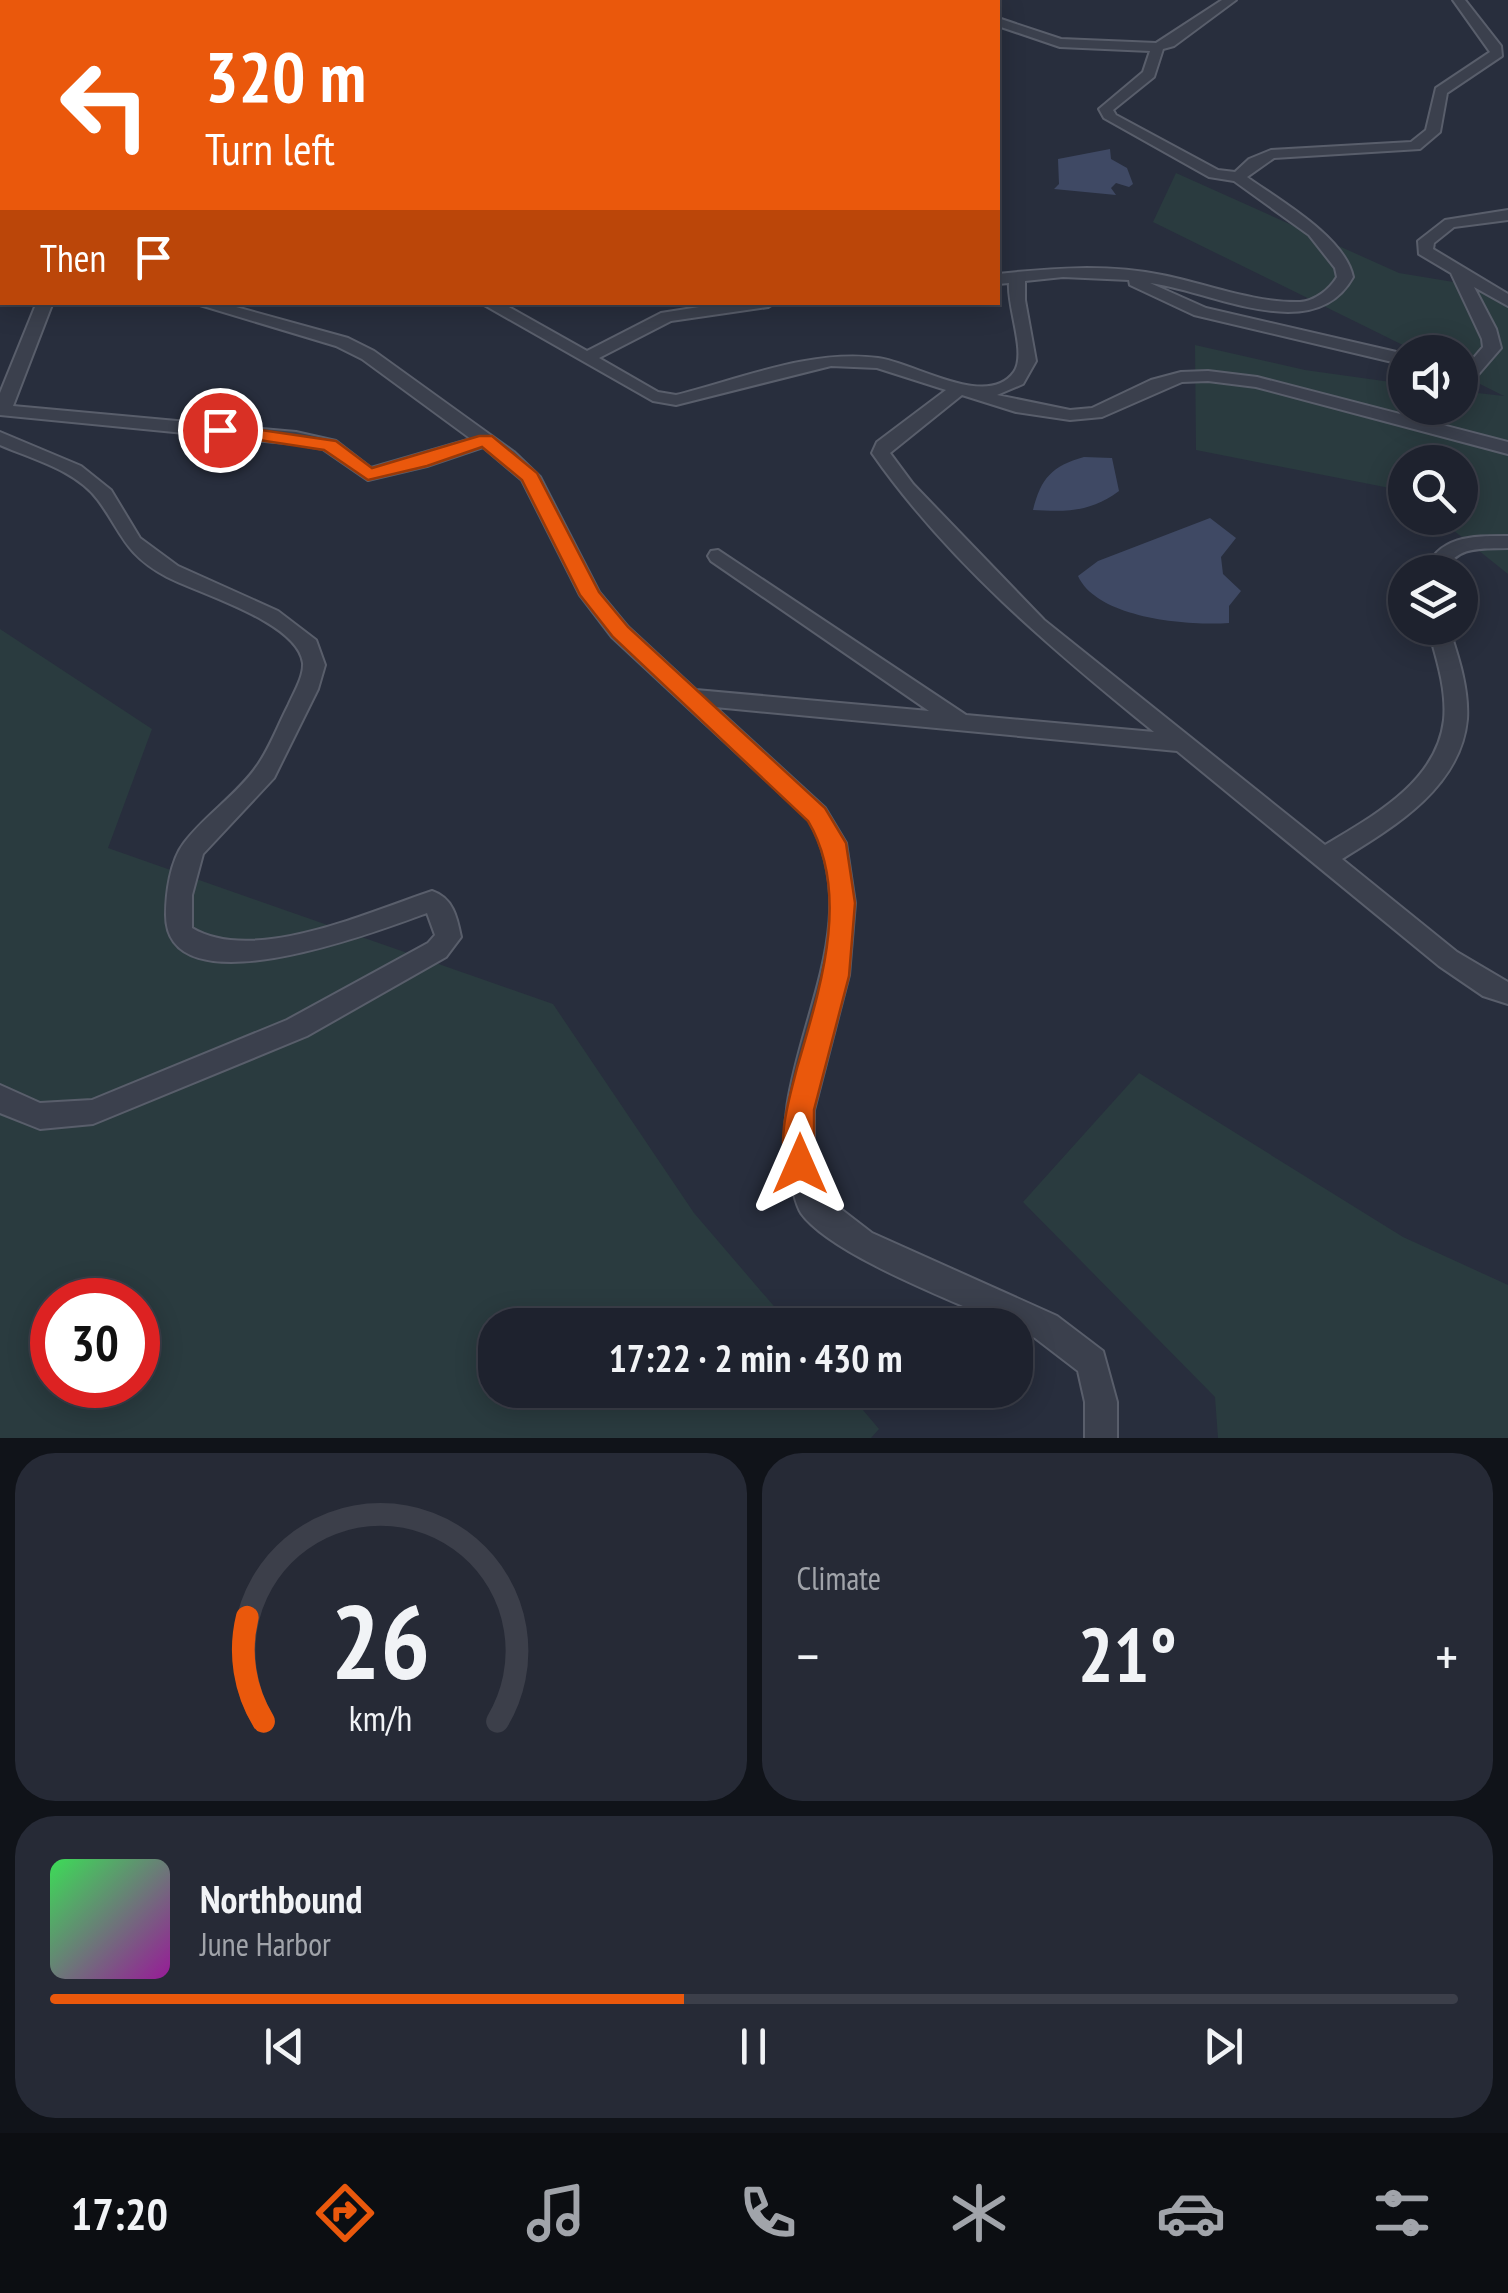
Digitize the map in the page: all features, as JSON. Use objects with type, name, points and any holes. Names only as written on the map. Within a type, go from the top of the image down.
[{"type":"street","points":[[1000,23],[1060,44],[1157,47],[1169,43],[1230,0]]},
{"type":"street","points":[[1238,177],[1254,162],[1288,152],[1415,146],[1433,132],[1441,91],[1497,53],[1496,46],[1459,0]]},
{"type":"street","points":[[1000,279],[1063,272],[1124,274],[1279,306],[1305,307],[1322,302],[1340,286],[1345,277],[1334,252],[1314,232],[1238,177],[1214,174],[1111,118],[1106,109],[1149,74],[1157,47]]},
{"type":"street","points":[[1484,64],[1508,66]]},
{"type":"street","points":[[1508,215],[1450,223],[1426,241],[1425,251],[1508,302]]},
{"type":"street","points":[[1458,272],[1472,305],[1488,325],[1492,348],[1478,365]]},
{"type":"street","points":[[1124,274],[1151,291],[1220,318],[1364,345],[1388,354]]},
{"type":"street","points":[[982,394],[1006,389],[1026,371],[1029,354],[1015,297],[1017,279]]},
{"type":"street","points":[[44,305],[1,410],[296,438],[329,445],[368,474],[485,440]]},
{"type":"street","points":[[209,305],[342,342],[368,355],[485,440],[530,478],[590,595],[620,632],[816,814],[834,843],[842,903],[836,976],[800,1110],[800,1164],[812,1204],[861,1243],[1046,1327],[1092,1362],[1101,1402],[1101,1438]]},
{"type":"street","points":[[492,305],[653,396],[676,400],[832,361],[879,363],[1041,412],[1096,413],[1158,384],[1208,376],[1256,382],[1508,448]]},
{"type":"street","points":[[587,358],[667,317],[748,305]]},
{"type":"street","points":[[958,390],[884,446],[881,453],[906,488],[1036,625],[1448,959],[1492,988],[1508,993]]},
{"type":"street","points":[[0,438],[74,470],[104,494],[132,542],[171,570],[271,616],[305,640],[314,665],[307,690],[266,772],[192,850],[179,895],[179,932],[208,950],[235,952],[338,932],[432,901],[444,915],[448,937],[436,950],[297,1028],[93,1112],[40,1116],[17,1109],[0,1096]]},
{"type":"street","points":[[1444,555],[1453,547],[1508,542]]},
{"type":"street","points":[[718,556],[965,726]]},
{"type":"street","points":[[1323,858],[1416,798],[1450,751],[1455,692],[1443,645]]},
{"type":"street","points":[[691,697],[965,726],[1179,742]]},
{"type":"shaded area","points":[[1176,173],[1399,273],[1508,291],[1508,574],[1459,535],[1478,535],[1478,445],[1388,445],[1388,488],[1196,450],[1195,345],[1305,370],[1388,382],[1388,425],[1478,425],[1478,393],[1504,396],[1478,383],[1478,335],[1388,338],[1153,222]]},
{"type":"shaded area","points":[[0,629],[152,729],[108,848],[553,1004],[694,1213],[775,1308],[478,1308],[478,1408],[861,1408],[879,1429],[871,1438],[0,1438]]},
{"type":"shaded area","points":[[1139,1073],[1403,1237],[1508,1285],[1508,1438],[1218,1438],[1215,1397],[1023,1202]]},
{"type":"water","points":[[1110,149],[1111,159],[1127,168],[1133,184],[1129,187],[1116,183],[1111,188],[1116,195],[1054,189],[1059,184],[1058,159]]},
{"type":"water","points":[[1084,457],[1112,458],[1119,491],[1078,509],[1033,510],[1050,475]]},
{"type":"water","points":[[1210,518],[1236,538],[1221,557],[1223,574],[1241,591],[1229,606],[1229,623],[1167,621],[1123,610],[1088,590],[1078,576],[1098,561]]},
{"type":"route","points":[[220,430],[329,445],[368,474],[485,440],[530,478],[590,595],[620,632],[816,814],[834,843],[842,903],[836,976],[800,1110],[800,1164]]}]
